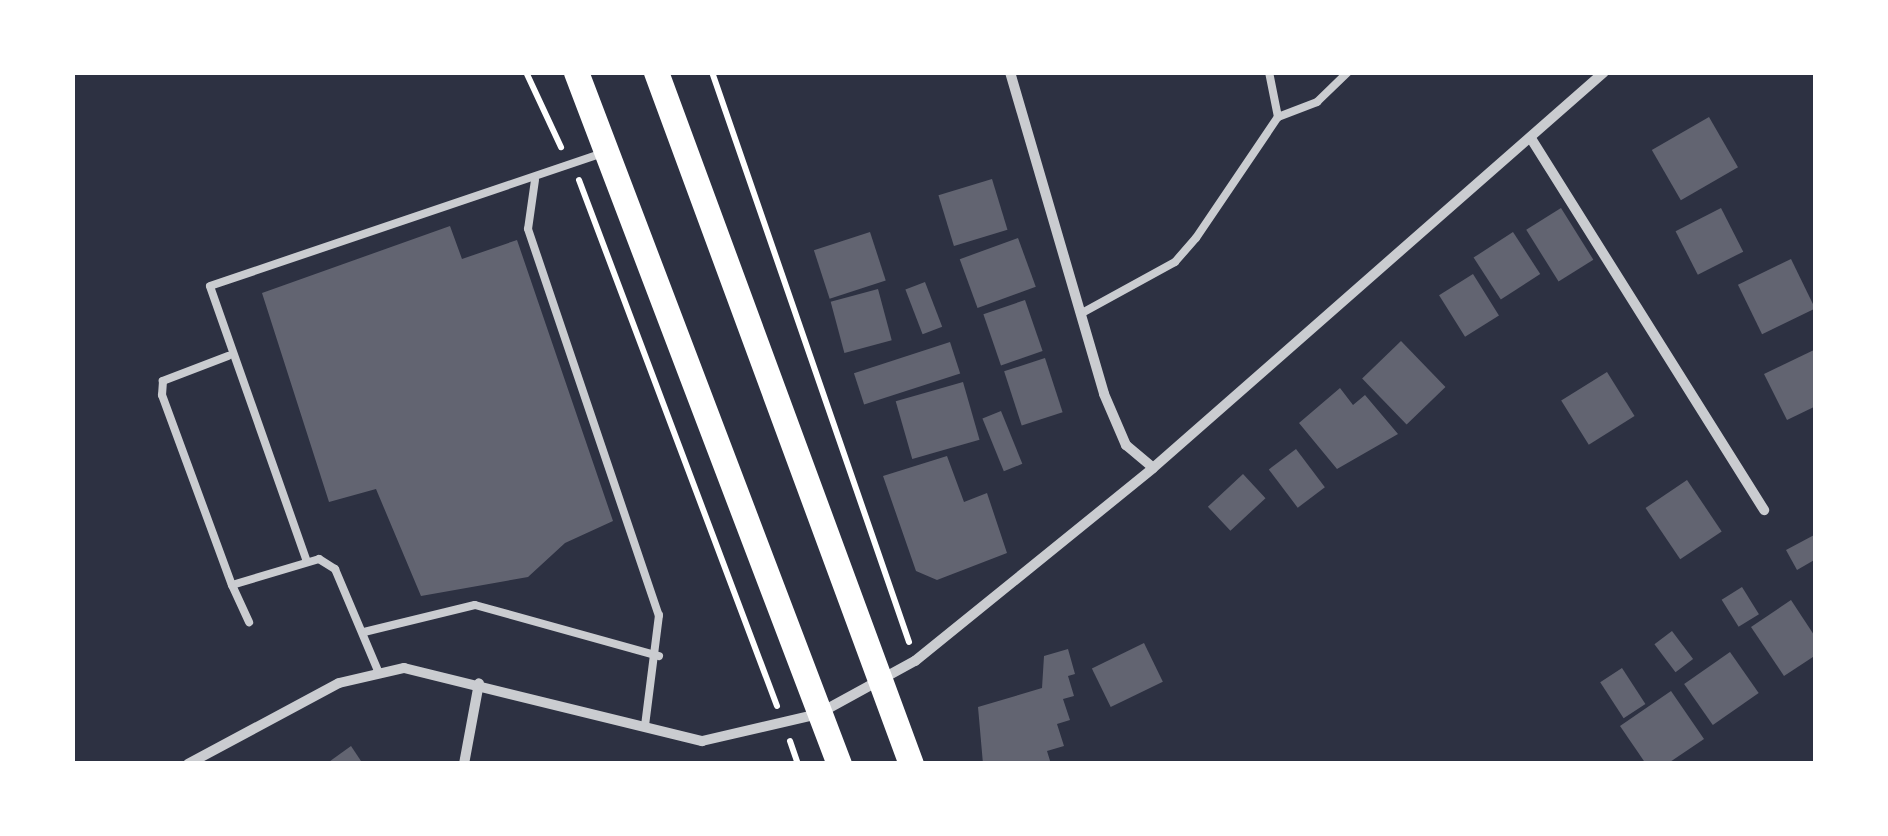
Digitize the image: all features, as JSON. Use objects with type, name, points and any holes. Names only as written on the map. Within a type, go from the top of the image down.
[{"type":"main road","points":[[576,72],[839,764]]},
{"type":"main road","points":[[656,72],[911,764]]},
{"type":"street","points":[[1010,72],[1126,446],[1154,468]]},
{"type":"street","points":[[188,764],[340,683],[379,673],[434,669],[714,742],[785,727],[818,714],[915,661],[1154,468],[1532,140],[1604,72]]},
{"type":"street","points":[[1532,140],[1764,510]]},
{"type":"street","points":[[464,764],[480,683]]},
{"type":"lane","points":[[1270,72],[1278,116]]},
{"type":"lane","points":[[1082,313],[1175,262],[1278,116],[1317,102],[1348,72]]},
{"type":"lane","points":[[306,559],[228,356],[210,286],[535,180],[606,152]]},
{"type":"lane","points":[[535,180],[528,229],[648,566],[659,656],[646,726]]},
{"type":"lane","points":[[228,356],[164,381],[162,395],[248,622]]},
{"type":"lane","points":[[232,584],[306,559],[335,570],[379,673]]},
{"type":"lane","points":[[364,632],[475,604],[659,656]]},
{"type":"path","points":[[526,72],[573,166],[798,764]]},
{"type":"path","points":[[712,72],[915,661]]},
{"type":"building","points":[[1709,117],[1738,167],[1681,200],[1652,150]]},
{"type":"building","points":[[992,179],[1007,230],[954,246],[938,195]]},
{"type":"building","points":[[1561,208],[1593,260],[1559,281],[1526,230]]},
{"type":"building","points":[[1721,208],[1743,252],[1698,275],[1676,231]]},
{"type":"building","points":[[450,226],[462,259],[517,240],[613,521],[565,543],[528,577],[421,596],[376,489],[329,502],[262,293]]},
{"type":"building","points":[[870,232],[886,281],[830,299],[814,250]]},
{"type":"building","points":[[1513,232],[1540,274],[1501,300],[1474,258]]},
{"type":"building","points":[[1018,238],[1036,287],[978,308],[960,259]]},
{"type":"building","points":[[1791,259],[1815,308],[1762,334],[1738,285]]},
{"type":"building","points":[[1473,274],[1499,316],[1465,337],[1439,295]]},
{"type":"building","points":[[925,282],[942,327],[923,334],[905,290]]},
{"type":"building","points":[[878,289],[892,340],[844,353],[831,302]]},
{"type":"building","points":[[1025,300],[1043,351],[1001,365],[983,314]]},
{"type":"building","points":[[1401,341],[1445,387],[1407,425],[1362,379]]},
{"type":"building","points":[[950,342],[960,373],[864,405],[854,373]]},
{"type":"building","points":[[1816,349],[1816,406],[1787,420],[1764,374]]},
{"type":"building","points":[[1045,358],[1063,412],[1022,425],[1004,371]]},
{"type":"building","points":[[1607,372],[1635,416],[1589,445],[1561,401]]},
{"type":"building","points":[[963,382],[980,440],[912,459],[896,401]]},
{"type":"building","points":[[1340,388],[1353,405],[1365,395],[1398,434],[1337,469],[1299,423]]},
{"type":"building","points":[[1001,411],[1022,464],[1004,471],[982,418]]},
{"type":"building","points":[[1296,449],[1325,487],[1298,508],[1269,469]]},
{"type":"building","points":[[947,456],[964,502],[987,493],[1007,553],[937,580],[916,571],[883,476]]},
{"type":"building","points":[[1243,474],[1266,498],[1230,531],[1208,507]]},
{"type":"building","points":[[1687,480],[1722,531],[1680,559],[1646,508]]},
{"type":"building","points":[[1816,534],[1816,559],[1797,570],[1786,550]]},
{"type":"building","points":[[1742,587],[1759,614],[1739,627],[1722,600]]},
{"type":"building","points":[[1791,600],[1816,638],[1816,655],[1784,676],[1751,627]]},
{"type":"building","points":[[1672,631],[1693,659],[1675,672],[1654,644]]},
{"type":"building","points":[[1144,643],[1163,682],[1111,707],[1092,668]]},
{"type":"building","points":[[1068,649],[1075,674],[1068,676],[1074,696],[1063,699],[1070,720],[1057,724],[1064,746],[1047,751],[1051,764],[983,764],[978,707],[1042,688],[1044,656]]},
{"type":"building","points":[[1730,652],[1759,693],[1713,725],[1684,684]]},
{"type":"building","points":[[1622,668],[1645,704],[1624,718],[1600,682]]},
{"type":"building","points":[[1671,691],[1704,739],[1667,764],[1646,764],[1620,726]]},
{"type":"building","points":[[351,746],[363,764],[326,764]]}]
